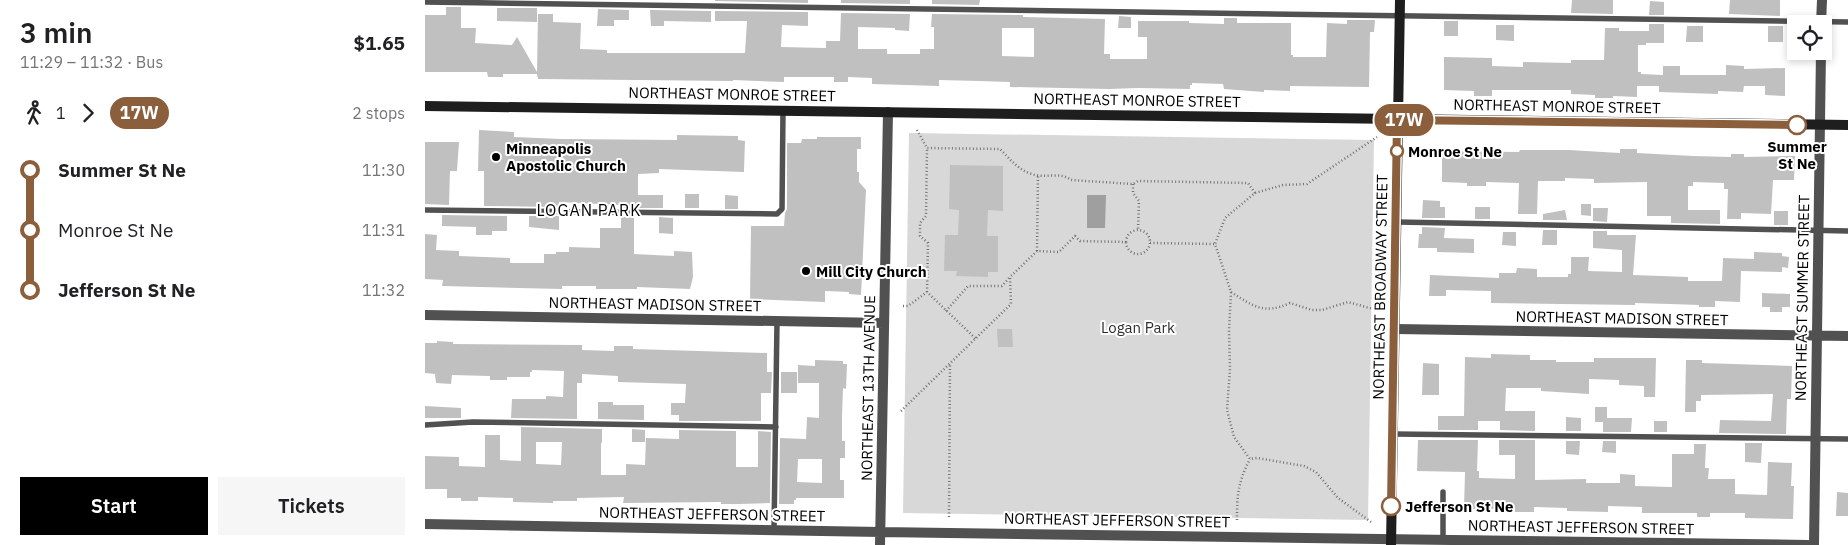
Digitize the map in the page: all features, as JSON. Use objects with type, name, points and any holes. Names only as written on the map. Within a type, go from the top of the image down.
[{"type":"street","name":"NORTHEAST BROADWAY STREET","points":[[1391,542],[1399,0]]},
{"type":"street","points":[[1821,15],[1822,0]]},
{"type":"street","name":"NORTHEAST SUMMER STREET","points":[[1814,545],[1821,60]]},
{"type":"street","name":"NORTHEAST MONROE STREET","points":[[425,106],[1848,125]]},
{"type":"street","name":"NORTHEAST 13TH AVENUE","points":[[881,545],[888,112]]},
{"type":"street","name":"NORTHEAST MADISON STREET","points":[[425,315],[884,323]]},
{"type":"street","name":"NORTHEAST MADISON STREET","points":[[1395,329],[1848,336]]},
{"type":"street","name":"NORTHEAST JEFFERSON STREET","points":[[425,524],[1391,542],[1443,540],[1808,545]]},
{"type":"lane","points":[[425,2],[1399,15],[1787,22]]},
{"type":"lane","points":[[1832,23],[1848,22]]},
{"type":"lane","points":[[425,210],[777,214],[782,209],[783,110]]},
{"type":"lane","points":[[1397,222],[1848,231]]},
{"type":"lane","points":[[774,530],[777,321]]},
{"type":"lane","points":[[425,425],[473,422],[776,427]]},
{"type":"lane","points":[[1393,434],[1848,439]]},
{"type":"lane","points":[[1443,492],[1443,540]]},
{"type":"path","points":[[917,130],[927,148],[926,216],[920,223],[920,236],[927,243],[927,292],[976,339]]},
{"type":"path","points":[[1250,459],[1234,437],[1227,410],[1230,369],[1229,330],[1231,292],[1215,244],[1225,218],[1255,193],[1283,185],[1307,184],[1377,137]]},
{"type":"path","points":[[927,148],[1000,149],[1018,168],[1033,175],[1065,176],[1071,180],[1133,184],[1137,181],[1248,183],[1255,193]]},
{"type":"path","points":[[946,310],[968,286],[1002,286],[1037,251],[1038,175]]},
{"type":"path","points":[[1133,184],[1133,193],[1139,201],[1138,230]]},
{"type":"path","points":[[1138,230],[1145,233],[1150,243],[1149,247],[1143,252],[1136,254],[1129,250],[1126,242],[1131,232],[1138,230]]},
{"type":"path","points":[[1037,251],[1059,252],[1075,236],[1080,241],[1126,242]]},
{"type":"path","points":[[1150,243],[1215,244]]},
{"type":"path","points":[[901,411],[1011,304],[1011,277]]},
{"type":"path","points":[[903,306],[908,306],[927,292]]},
{"type":"path","points":[[1231,292],[1253,306],[1266,310],[1279,308],[1290,303],[1312,310],[1322,310],[1348,302],[1373,310]]},
{"type":"path","points":[[949,516],[950,364]]},
{"type":"path","points":[[1250,459],[1257,458],[1304,466],[1316,472],[1338,498],[1371,522]]},
{"type":"path","points":[[1237,520],[1237,493],[1241,475],[1250,459]]},
{"type":"green space","name":"Logan Park","points":[[909,133],[1374,140],[1368,520],[903,513]]},
{"type":"shaded area","points":[[1087,195],[1106,195],[1105,228],[1087,228]]},
{"type":"building","points":[[808,0],[808,3],[715,1]]},
{"type":"building","points":[[841,0],[910,0],[910,4],[841,3]]},
{"type":"building","points":[[932,0],[980,0],[979,5],[932,4]]},
{"type":"building","points":[[1572,0],[1613,0],[1613,14],[1571,13]]},
{"type":"building","points":[[1730,0],[1780,0],[1780,16],[1729,14]]},
{"type":"building","points":[[1650,1],[1664,2],[1664,15],[1649,15]]},
{"type":"building","points":[[446,7],[461,7],[461,28],[476,28],[475,43],[512,45],[517,37],[537,72],[538,14],[553,14],[553,22],[581,23],[580,49],[607,50],[607,53],[745,53],[747,21],[715,21],[715,11],[808,12],[808,26],[782,25],[781,47],[826,48],[826,41],[840,41],[841,13],[910,14],[909,31],[895,30],[895,28],[858,27],[858,49],[887,49],[887,54],[920,54],[920,49],[934,49],[934,27],[931,27],[932,14],[1023,15],[1023,17],[1105,19],[1104,54],[1110,54],[1110,59],[1147,59],[1147,37],[1138,37],[1138,21],[1189,21],[1189,23],[1224,24],[1224,18],[1237,18],[1237,23],[1291,23],[1291,55],[1293,57],[1326,57],[1327,23],[1347,24],[1347,20],[1375,20],[1374,32],[1370,32],[1369,87],[1290,86],[1290,91],[1264,90],[1264,92],[1224,89],[1223,84],[1192,83],[1190,89],[1109,89],[1010,87],[1010,82],[939,80],[939,86],[872,84],[872,78],[848,77],[848,82],[834,82],[834,77],[784,77],[784,82],[538,79],[537,74],[503,74],[503,77],[488,77],[487,72],[425,72],[425,15],[446,15]],"holes":[[[1002,28],[1034,28],[1034,57],[1002,56]]]},
{"type":"building","points":[[497,8],[537,8],[537,22],[497,21]]},
{"type":"building","points":[[598,9],[629,10],[629,20],[614,20],[614,26],[597,26]]},
{"type":"building","points":[[650,10],[711,11],[711,22],[664,21],[664,26],[651,26]]},
{"type":"building","points":[[1119,16],[1131,17],[1131,28],[1118,28]]},
{"type":"building","points":[[1444,21],[1458,21],[1458,36],[1444,36]]},
{"type":"building","points":[[1649,24],[1664,24],[1664,43],[1638,45],[1638,72],[1641,72],[1641,74],[1663,75],[1663,66],[1680,66],[1680,75],[1726,75],[1726,65],[1744,66],[1744,69],[1785,68],[1785,96],[1765,95],[1765,86],[1744,86],[1743,92],[1718,91],[1718,94],[1659,92],[1659,86],[1637,86],[1637,97],[1613,96],[1613,98],[1595,98],[1595,95],[1571,94],[1571,90],[1492,90],[1492,96],[1474,96],[1474,91],[1444,90],[1444,57],[1492,58],[1492,66],[1523,67],[1523,62],[1571,63],[1571,60],[1604,60],[1605,28],[1619,28],[1619,31],[1649,31]]},
{"type":"building","points":[[1496,25],[1514,25],[1514,41],[1496,40]]},
{"type":"building","points":[[1687,26],[1703,26],[1703,42],[1686,42]]},
{"type":"building","points":[[1768,26],[1783,26],[1783,42],[1768,42]]},
{"type":"building","points":[[479,130],[514,132],[514,137],[561,139],[677,140],[677,135],[738,136],[738,140],[745,141],[744,172],[659,169],[659,173],[638,174],[638,195],[663,195],[663,208],[621,208],[621,205],[559,202],[559,207],[484,206],[484,171],[478,171]]},
{"type":"building","points":[[817,137],[861,137],[861,149],[857,149],[857,172],[859,172],[859,182],[866,190],[861,295],[849,294],[849,292],[825,291],[825,302],[750,299],[751,226],[784,226],[787,209],[787,143],[801,143],[802,139],[817,139]]},
{"type":"building","points":[[425,142],[459,142],[457,171],[450,171],[449,205],[425,204]]},
{"type":"building","points":[[1620,149],[1637,149],[1637,153],[1693,156],[1731,157],[1731,154],[1744,154],[1744,157],[1795,156],[1794,180],[1773,180],[1771,214],[1741,213],[1741,219],[1727,219],[1728,189],[1724,189],[1724,183],[1693,182],[1693,186],[1688,186],[1688,210],[1720,210],[1720,224],[1671,223],[1671,216],[1647,216],[1647,182],[1594,183],[1594,179],[1565,178],[1565,181],[1538,181],[1537,214],[1518,214],[1519,183],[1486,182],[1486,186],[1467,186],[1467,183],[1442,182],[1442,151],[1519,152],[1520,150],[1569,150],[1620,153]]},
{"type":"building","points":[[950,165],[1003,166],[1003,211],[988,210],[987,236],[998,236],[998,272],[988,272],[988,277],[956,276],[957,271],[944,271],[945,235],[958,235],[959,210],[949,209]]},
{"type":"building","points":[[685,194],[699,194],[699,208],[685,208]]},
{"type":"building","points":[[725,195],[738,196],[738,209],[725,209]]},
{"type":"building","points":[[1423,200],[1440,201],[1440,207],[1445,207],[1445,218],[1422,218]]},
{"type":"building","points":[[1581,204],[1591,204],[1591,216],[1581,215]]},
{"type":"building","points":[[1475,207],[1490,207],[1490,219],[1475,219]]},
{"type":"building","points":[[1593,208],[1608,208],[1607,222],[1593,221]]},
{"type":"building","points":[[1565,210],[1567,220],[1543,220],[1543,214]]},
{"type":"building","points":[[1774,211],[1788,211],[1788,225],[1774,225]]},
{"type":"building","points":[[442,215],[507,216],[507,231],[492,231],[492,235],[476,235],[476,227],[442,226]]},
{"type":"building","points":[[529,216],[559,216],[559,230],[529,227]]},
{"type":"building","points":[[621,217],[634,217],[634,254],[674,256],[674,251],[692,252],[693,277],[690,289],[637,287],[637,289],[596,289],[596,286],[562,286],[562,289],[442,286],[443,280],[425,279],[425,234],[437,235],[436,250],[459,251],[459,256],[510,258],[510,263],[544,263],[544,254],[569,252],[569,247],[600,248],[600,228],[621,228]]},
{"type":"building","points":[[659,217],[673,218],[673,234],[659,233]]},
{"type":"building","points":[[1422,227],[1445,228],[1444,238],[1474,239],[1474,253],[1437,252],[1437,248],[1418,248],[1419,234],[1422,234]]},
{"type":"building","points":[[1543,230],[1557,230],[1557,245],[1542,245]]},
{"type":"building","points":[[1593,231],[1607,231],[1607,235],[1636,235],[1633,275],[1688,277],[1688,281],[1722,281],[1723,258],[1754,259],[1754,252],[1782,253],[1782,256],[1789,257],[1788,268],[1782,267],[1782,272],[1741,271],[1740,302],[1715,301],[1715,307],[1635,303],[1635,305],[1491,303],[1491,291],[1446,290],[1446,296],[1429,296],[1430,275],[1499,278],[1499,273],[1516,273],[1517,268],[1537,269],[1537,277],[1568,277],[1568,274],[1571,274],[1571,257],[1589,257],[1588,271],[1622,272],[1622,250],[1593,248]]},
{"type":"building","points":[[1503,232],[1516,232],[1516,246],[1502,245]]},
{"type":"building","points":[[1762,293],[1790,294],[1790,307],[1782,307],[1782,312],[1770,312],[1770,307],[1762,307]]},
{"type":"building","points":[[997,329],[1012,329],[1013,347],[998,347]]},
{"type":"building","points":[[437,341],[453,342],[453,344],[582,345],[582,350],[614,351],[614,346],[633,346],[633,349],[767,353],[767,372],[772,372],[771,393],[761,393],[761,421],[679,421],[679,415],[671,415],[671,403],[685,403],[686,384],[618,382],[618,376],[582,374],[582,383],[577,383],[577,419],[511,418],[512,399],[546,399],[546,396],[563,397],[564,371],[532,370],[530,377],[507,377],[507,380],[490,380],[490,376],[452,375],[451,384],[436,383],[435,374],[425,373],[425,343],[437,343]]},
{"type":"building","points":[[1491,354],[1530,355],[1530,360],[1556,360],[1556,362],[1594,362],[1594,358],[1656,358],[1655,397],[1644,397],[1644,386],[1619,385],[1619,380],[1589,379],[1589,394],[1541,391],[1541,388],[1506,388],[1505,411],[1535,411],[1535,431],[1500,430],[1500,421],[1478,421],[1478,430],[1438,430],[1438,416],[1464,416],[1465,357],[1491,358]]},
{"type":"building","points":[[815,360],[843,361],[843,364],[847,364],[846,389],[843,388],[842,416],[842,441],[845,441],[845,458],[840,458],[840,480],[844,480],[844,498],[796,498],[794,504],[779,504],[780,438],[806,439],[807,417],[819,418],[819,383],[798,383],[798,365],[815,366]],"holes":[[[798,459],[822,459],[822,483],[797,482]]]},
{"type":"building","points":[[1686,360],[1702,360],[1702,363],[1792,366],[1791,399],[1787,399],[1786,434],[1719,433],[1720,420],[1771,421],[1773,394],[1701,395],[1701,401],[1696,401],[1696,412],[1685,412]]},
{"type":"building","points":[[1423,363],[1439,364],[1439,395],[1422,395]]},
{"type":"building","points":[[781,372],[797,372],[797,393],[781,393]]},
{"type":"building","points":[[598,402],[613,402],[613,405],[644,405],[644,420],[598,419]]},
{"type":"building","points":[[425,406],[461,408],[461,418],[425,418]]},
{"type":"building","points":[[1595,407],[1607,407],[1607,418],[1632,418],[1631,432],[1603,432],[1603,422],[1595,422]]},
{"type":"building","points":[[1566,417],[1581,418],[1581,431],[1566,431]]},
{"type":"building","points":[[1654,421],[1667,421],[1667,432],[1654,432]]},
{"type":"building","points":[[521,427],[602,429],[601,475],[626,475],[626,464],[645,465],[646,438],[679,439],[679,430],[736,431],[736,467],[758,467],[758,431],[771,432],[770,503],[623,503],[624,497],[577,498],[577,501],[553,501],[553,503],[513,502],[513,498],[478,497],[478,501],[461,501],[461,498],[447,498],[447,489],[425,489],[425,456],[459,457],[459,466],[485,467],[485,435],[500,435],[500,460],[521,461]],"holes":[[[536,442],[562,442],[561,465],[536,464]]]},
{"type":"building","points":[[632,429],[645,430],[645,442],[632,442]]},
{"type":"building","points":[[1418,440],[1478,440],[1477,471],[1479,471],[1479,478],[1515,479],[1515,455],[1499,455],[1499,440],[1535,440],[1535,480],[1586,479],[1586,483],[1620,483],[1620,474],[1635,475],[1635,486],[1672,487],[1672,454],[1694,454],[1694,444],[1706,444],[1705,468],[1709,468],[1708,479],[1735,479],[1735,494],[1767,495],[1768,462],[1792,463],[1791,486],[1794,486],[1793,519],[1745,518],[1745,513],[1710,513],[1710,517],[1697,517],[1697,513],[1642,513],[1642,507],[1608,506],[1608,512],[1567,511],[1567,508],[1534,507],[1534,512],[1515,512],[1515,509],[1464,509],[1465,472],[1417,471]]},
{"type":"building","points":[[1566,441],[1580,441],[1579,455],[1566,454]]},
{"type":"building","points":[[1603,441],[1616,441],[1616,453],[1602,452]]},
{"type":"building","points":[[1745,443],[1762,443],[1761,463],[1745,462]]},
{"type":"building","points":[[1837,492],[1848,493],[1848,516],[1836,516]]},
{"type":"bus line","name":"17W","points":[[1391,506],[1397,222],[1397,120],[1797,125]]},
{"type":"place","name":"Summer St Ne","points":[[1797,125]]},
{"type":"place","name":"Monroe St Ne","points":[[1397,151]]},
{"type":"place","name":"Minneapolis Apostolic Church","points":[[496,157]]},
{"type":"place","name":"Mill City Church","points":[[806,271]]},
{"type":"place","name":"Jefferson St Ne","points":[[1391,506]]},
{"type":"district","name":"LOGAN PARK","points":[[589,210]]}]
